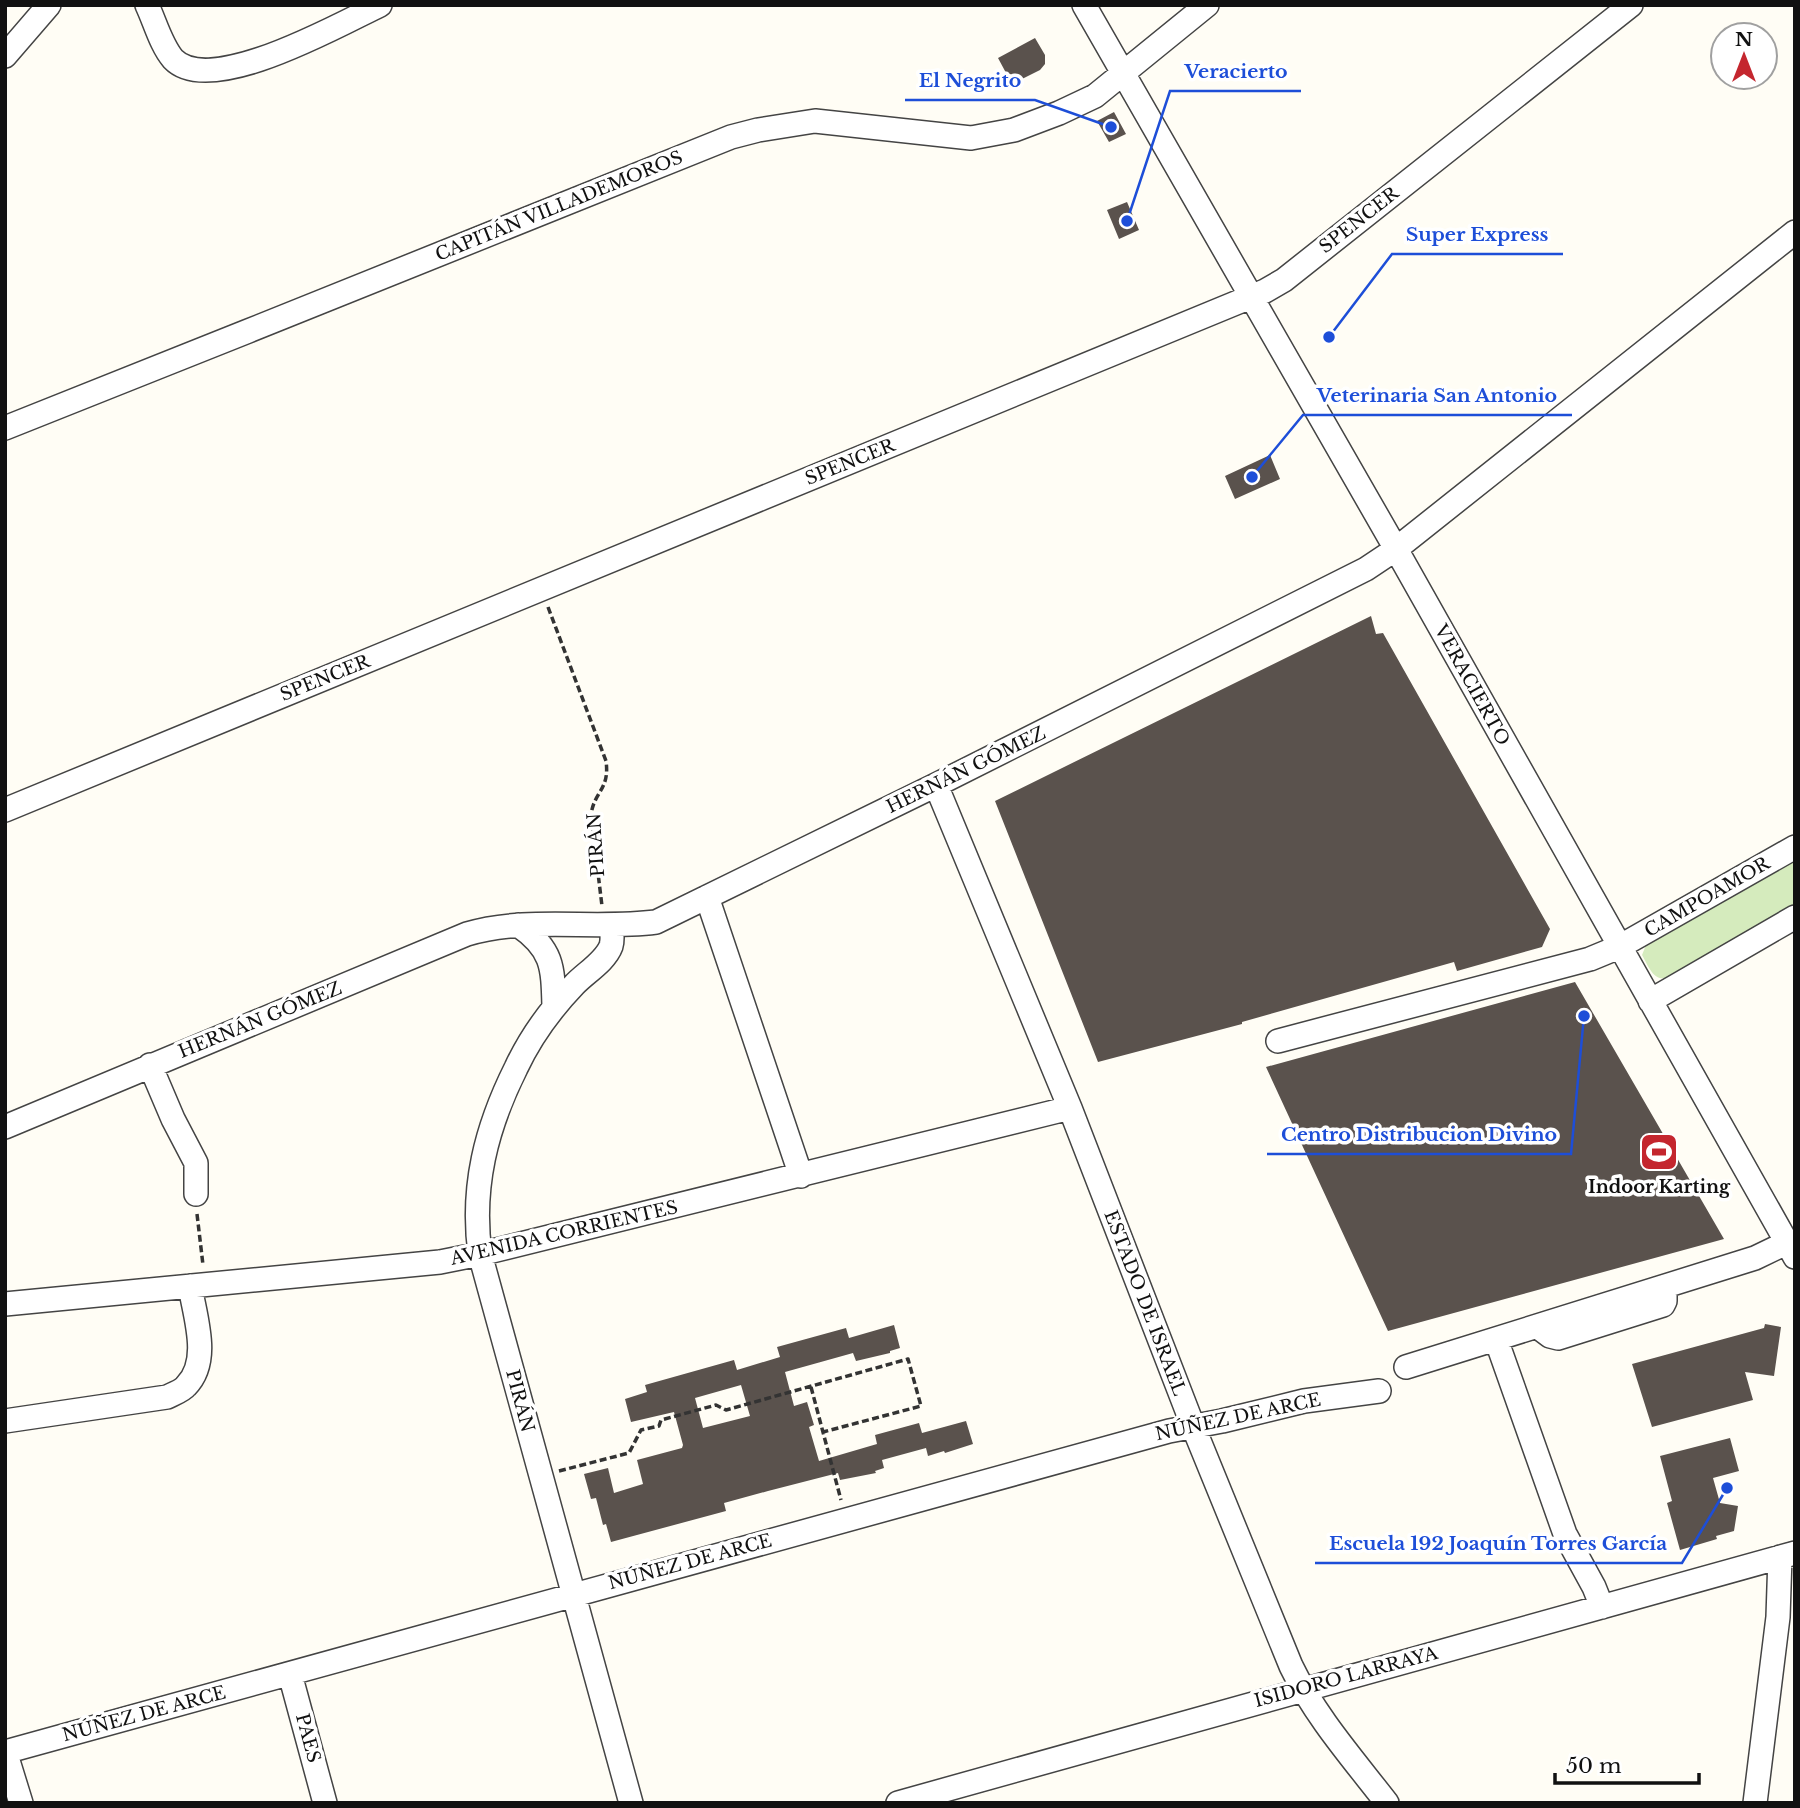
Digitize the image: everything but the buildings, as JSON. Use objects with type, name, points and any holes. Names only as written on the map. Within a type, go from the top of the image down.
[{"type":"street","points":[[5,56],[49,5]]},
{"type":"street","points":[[147,5],[172,58],[190,69],[206,71],[247,64],[344,24],[380,5]]},
{"type":"street","name":"VERACIERTO","points":[[1084,5],[1396,550],[1791,1250]]},
{"type":"street","name":"CAPITÁN VILLADEMOROS","points":[[5,428],[731,137],[815,121],[971,138],[996,135],[1059,113],[1095,96],[1207,5]]},
{"type":"street","name":"SPENCER","points":[[5,810],[1252,297],[1284,279],[1631,5]]},
{"type":"street","name":"HERNÁN GÓMEZ","points":[[5,1127],[467,934],[493,926],[656,922],[936,785],[1366,569],[1396,550],[1795,232]]},
{"type":"street","name":"ESTADO DE ISRAEL","points":[[936,785],[1070,1108],[1268,1614],[1302,1689],[1387,1803]]},
{"type":"street","name":"CAMPOAMOR","points":[[1278,1041],[1590,959],[1619,947],[1795,847]]},
{"type":"street","points":[[707,897],[801,1176]]},
{"type":"street","points":[[1650,1000],[1795,917]]},
{"type":"street","points":[[518,925],[536,939],[549,956],[553,971],[554,1007]]},
{"type":"street","name":"PIRÁN","points":[[611,925],[612,945],[606,955],[576,982],[554,1007],[516,1066],[485,1146],[476,1209],[480,1254],[631,1803]]},
{"type":"street","points":[[150,1065],[173,1119],[196,1163],[196,1194]]},
{"type":"street","name":"AVENIDA CORRIENTES","points":[[5,1304],[440,1262],[801,1176],[1070,1108]]},
{"type":"street","points":[[1406,1367],[1538,1326],[1550,1336],[1558,1338],[1663,1305],[1665,1287],[1755,1258],[1791,1250]]},
{"type":"street","points":[[5,1421],[167,1397],[185,1388],[196,1373],[200,1357],[198,1285]]},
{"type":"street","points":[[1496,1339],[1565,1534],[1602,1606]]},
{"type":"street","name":"NÚÑEZ DE ARCE","points":[[5,1752],[1193,1426],[1304,1401],[1379,1391]]},
{"type":"street","points":[[1755,1803],[1788,1555]]},
{"type":"street","name":"ISIDORO LARRAYA","points":[[898,1803],[933,1798],[1302,1689],[1788,1555]]},
{"type":"street","name":"PAES","points":[[290,1674],[326,1803]]},
{"type":"street","points":[[5,1752],[20,1803]]},
{"type":"path","name":"PIRÁN","points":[[541,589],[606,761],[608,774],[605,787],[593,804],[591,815],[603,907],[611,925]]},
{"type":"path","points":[[196,1194],[198,1285]]},
{"type":"path","points":[[540,1475],[629,1453],[641,1430],[659,1426],[662,1420],[716,1405],[726,1410],[908,1359],[921,1406],[822,1432]]},
{"type":"path","points":[[811,1387],[846,1520]]},
{"type":"green space","points":[[1795,858],[1795,904],[1666,978],[1658,977],[1651,971],[1642,955],[1646,945]]},
{"type":"place","name":"El Negrito","points":[[1111,127]]},
{"type":"place","name":"Veracierto","points":[[1127,221]]},
{"type":"place","name":"Super Express","points":[[1329,337]]},
{"type":"place","name":"Veterinaria San Antonio","points":[[1252,477]]},
{"type":"place","name":"Centro Distribucion Divino","points":[[1584,1016]]},
{"type":"place","name":"Indoor Karting","points":[[1659,1152]]},
{"type":"place","name":"Escuela 192 Joaquín Torres García","points":[[1727,1488]]}]
